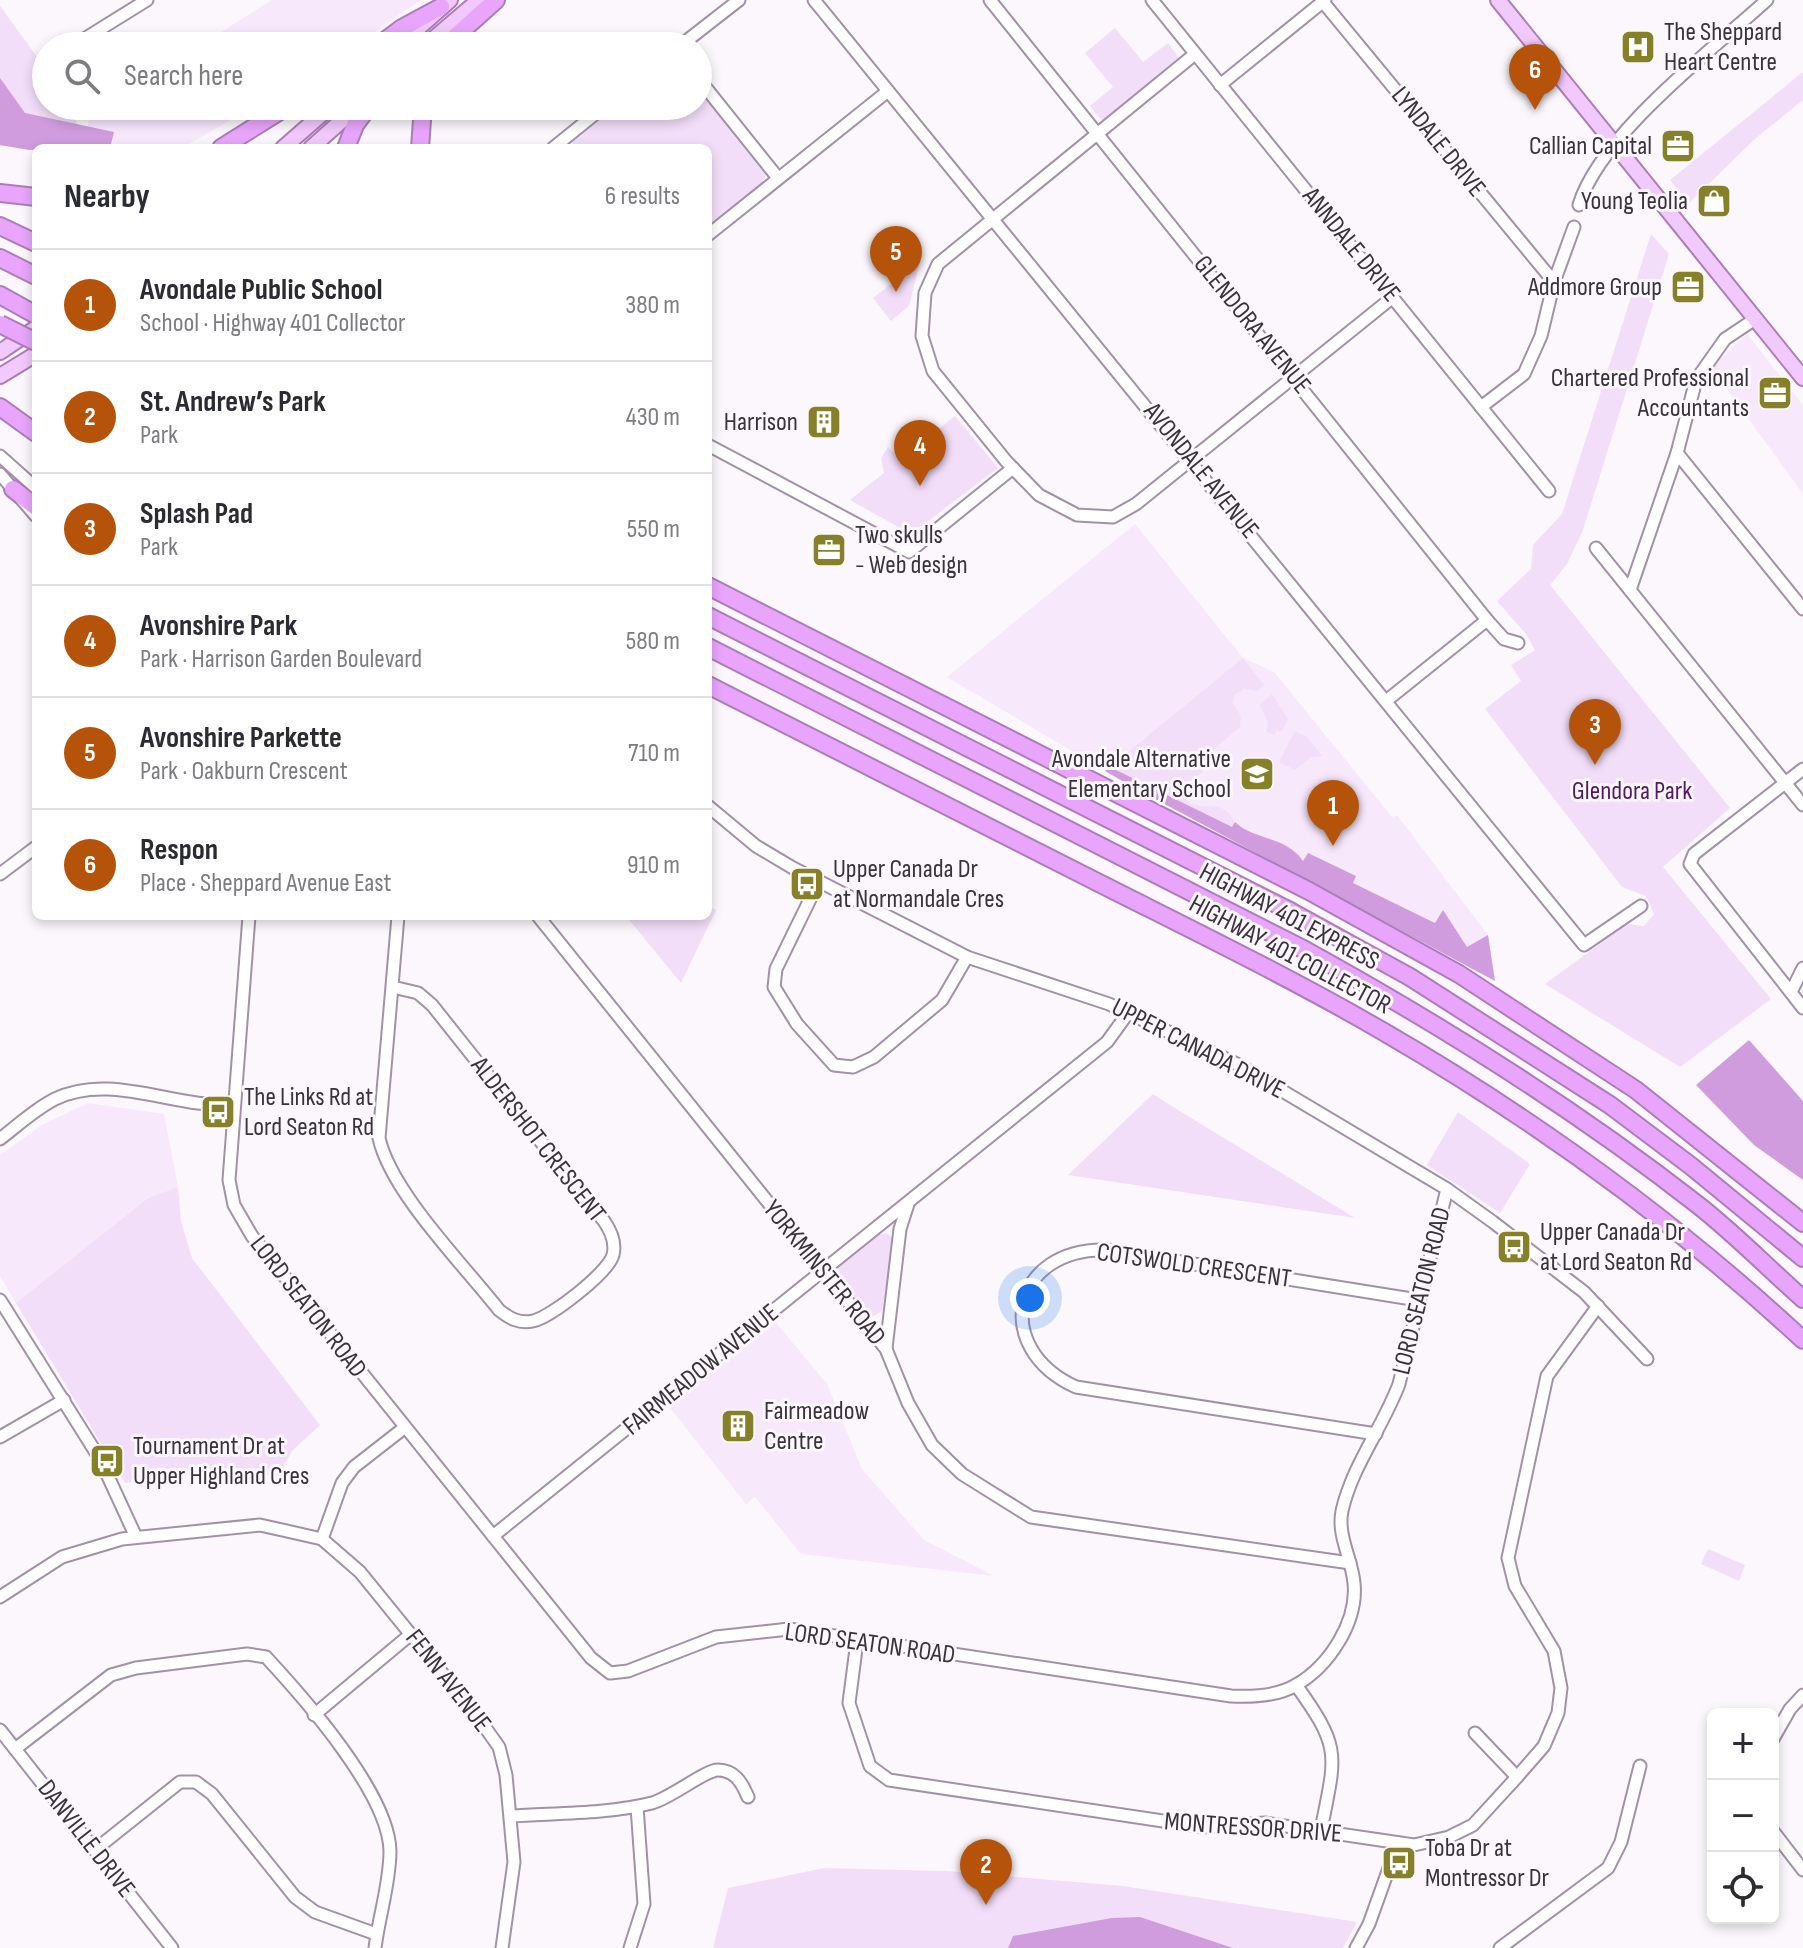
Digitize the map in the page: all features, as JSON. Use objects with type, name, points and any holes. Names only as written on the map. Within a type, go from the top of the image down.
[{"type":"highway","points":[[461,32],[496,0]]},
{"type":"highway","points":[[401,32],[446,4]]},
{"type":"highway","points":[[227,144],[266,120]]},
{"type":"highway","points":[[348,144],[359,120]]},
{"type":"highway","points":[[420,144],[422,120]]},
{"type":"highway","points":[[0,193],[32,197]]},
{"type":"highway","points":[[0,226],[32,241]]},
{"type":"highway","points":[[0,258],[32,274]]},
{"type":"highway","points":[[0,295],[32,317]]},
{"type":"highway","points":[[0,324],[32,340]]},
{"type":"highway","points":[[0,407],[32,430]]},
{"type":"highway","points":[[13,489],[32,504]]},
{"type":"highway","points":[[712,576],[943,696],[987,727]]},
{"type":"highway","points":[[712,588],[1334,904],[1495,995],[1636,1090],[1803,1223]]},
{"type":"highway","name":"HIGHWAY 401 EXPRESS","points":[[712,618],[1311,922],[1410,977],[1610,1105],[1691,1166],[1803,1258]]},
{"type":"highway","name":"HIGHWAY 401 EXPRESS","points":[[712,649],[1305,950],[1396,1000],[1500,1063],[1612,1140],[1702,1208],[1803,1299]]},
{"type":"highway","name":"HIGHWAY 401 COLLECTOR","points":[[712,687],[1307,989],[1411,1048],[1540,1131],[1624,1191],[1803,1340]]},
{"type":"main road","points":[[441,32],[479,0]]},
{"type":"main road","points":[[1498,0],[1755,319],[1801,370]]},
{"type":"main road","points":[[414,32],[446,4]]},
{"type":"main road","points":[[288,144],[315,120]]},
{"type":"main road","points":[[315,144],[342,120]]},
{"type":"main road","points":[[0,352],[32,322]]},
{"type":"main road","points":[[0,376],[32,356]]},
{"type":"street","points":[[96,32],[147,0]]},
{"type":"street","points":[[698,32],[739,0]]},
{"type":"street","name":"AVONDALE AVENUE","points":[[814,0],[1584,945],[1641,906]]},
{"type":"street","name":"GLENDORA AVENUE","points":[[990,0],[1487,620],[1504,639],[1518,643]]},
{"type":"street","name":"ANNDALE DRIVE","points":[[1152,0],[1549,491]]},
{"type":"street","points":[[1579,205],[1585,185],[1614,144],[1767,0]]},
{"type":"street","points":[[1220,85],[1324,1]]},
{"type":"street","name":"LYNDALE DRIVE","points":[[1324,1],[1554,282]]},
{"type":"street","points":[[1195,54],[938,264],[925,293],[922,336],[933,371],[1039,495],[1077,515],[1102,519],[1113,517],[1136,504],[1393,297]]},
{"type":"street","points":[[712,232],[888,91]]},
{"type":"street","points":[[712,96],[778,178]]},
{"type":"street","points":[[558,144],[588,120]]},
{"type":"street","points":[[1481,407],[1524,374],[1541,336],[1554,282],[1574,227]]},
{"type":"street","points":[[1630,590],[1677,453],[1696,380],[1725,339],[1755,319]]},
{"type":"street","points":[[712,447],[909,552],[1013,468]]},
{"type":"street","points":[[1677,453],[1803,609]]},
{"type":"street","points":[[0,456],[32,484]]},
{"type":"street","points":[[0,474],[32,511]]},
{"type":"street","points":[[1596,548],[1803,805]]},
{"type":"street","points":[[1386,701],[1487,620]]},
{"type":"street","points":[[1803,769],[1694,854],[1690,864],[1693,873],[1803,1008]]},
{"type":"street","name":"UPPER CANADA DRIVE","points":[[712,809],[756,846],[818,883],[967,957],[1109,1004],[1239,1065],[1447,1189],[1565,1276],[1647,1359]]},
{"type":"street","points":[[0,874],[32,850]]},
{"type":"street","points":[[818,883],[776,969],[774,987],[797,1024],[834,1065],[853,1067],[874,1057],[942,1000],[967,957]]},
{"type":"street","name":"LORD SEATON ROAD","points":[[249,920],[232,1105],[229,1180],[241,1219],[404,1428],[591,1658],[610,1673],[628,1671],[724,1635],[789,1629],[1231,1696],[1263,1695],[1296,1685],[1321,1663],[1340,1640],[1353,1599],[1354,1585],[1341,1516],[1353,1478],[1399,1384],[1447,1189]]},
{"type":"street","name":"ALDERSHOT CRESCENT","points":[[393,987],[418,993],[432,1005],[604,1221],[615,1241],[614,1254],[604,1271],[545,1317],[524,1322],[510,1319],[499,1310],[387,1168],[379,1138],[398,920]]},
{"type":"street","name":"YORKMINSTER ROAD","points":[[541,920],[886,1349],[908,1403],[932,1445],[962,1474],[1031,1517],[1350,1563]]},
{"type":"street","points":[[1791,992],[1803,968]]},
{"type":"street","name":"FAIRMEADOW AVENUE","points":[[493,1536],[1107,1042],[1128,1013]]},
{"type":"street","points":[[0,1139],[54,1100],[83,1090],[119,1089],[178,1102],[232,1105]]},
{"type":"street","points":[[886,1349],[900,1229],[908,1204]]},
{"type":"street","name":"COTSWOLD CRESCENT","points":[[1376,1434],[1076,1387],[1057,1379],[1031,1352],[1021,1315],[1027,1290],[1045,1266],[1060,1257],[1098,1249],[1418,1300]]},
{"type":"street","points":[[0,1300],[117,1491],[136,1537]]},
{"type":"street","name":"MONTRESSOR DRIVE","points":[[857,1641],[849,1703],[864,1755],[878,1775],[889,1780],[1203,1827],[1265,1823],[1398,1843],[1429,1842],[1462,1832],[1544,1746],[1558,1713],[1561,1688],[1554,1651],[1510,1573],[1512,1531],[1547,1376],[1598,1306]]},
{"type":"street","points":[[0,1437],[64,1400]]},
{"type":"street","points":[[0,1597],[62,1557],[136,1537],[260,1525],[322,1539],[342,1483],[354,1467],[404,1428]]},
{"type":"street","name":"FENN AVENUE","points":[[322,1539],[350,1560],[499,1747],[511,1816],[513,1873],[502,1948]]},
{"type":"street","points":[[314,1715],[411,1634]]},
{"type":"street","points":[[15,1749],[111,1675],[136,1668],[230,1656],[266,1657],[358,1770],[374,1796],[386,1828],[390,1854],[375,1948]]},
{"type":"street","points":[[1296,1685],[1329,1735],[1332,1751],[1333,1766],[1321,1830]]},
{"type":"street","points":[[1779,1728],[1803,1695]]},
{"type":"street","name":"DANVILLE DRIVE","points":[[0,1730],[172,1948]]},
{"type":"street","points":[[1475,1733],[1517,1777]]},
{"type":"street","points":[[1500,1948],[1608,1868],[1621,1842],[1640,1766]]},
{"type":"street","points":[[511,1816],[637,1807],[668,1797],[713,1770],[731,1773],[742,1782],[748,1797]]},
{"type":"street","points":[[96,1849],[180,1782],[196,1782],[212,1794],[295,1897],[315,1912],[376,1934]]},
{"type":"street","points":[[630,1948],[644,1904],[637,1807]]},
{"type":"street","points":[[1779,1839],[1803,1870]]},
{"type":"street","points":[[1356,1948],[1369,1924],[1398,1843]]},
{"type":"shaded area","points":[[272,0],[421,0],[374,32],[221,32]]},
{"type":"shaded area","points":[[0,78],[25,113],[32,114],[32,120],[58,120],[114,132],[111,144],[32,144],[32,150],[29,150],[0,145]]},
{"type":"shaded area","points":[[89,120],[231,120],[189,144],[86,144]]},
{"type":"shaded area","points":[[1747,334],[1803,405],[1803,494],[1711,367]]},
{"type":"shaded area","points":[[1135,524],[1243,658],[1274,672],[1393,818],[1397,815],[1488,935],[1495,981],[1131,786],[947,677]]},
{"type":"shaded area","points":[[1110,767],[1232,827],[1235,822],[1242,828],[1279,842],[1303,861],[1308,853],[1356,876],[1353,883],[1435,923],[1443,910],[1467,947],[1488,935],[1495,981],[1131,786],[1105,771]]},
{"type":"shaded area","points":[[1749,1040],[1803,1101],[1803,1180],[1754,1145],[1696,1085]]},
{"type":"shaded area","points":[[88,1103],[164,1114],[178,1187],[148,1198],[16,1303],[0,1276],[0,1155],[42,1125]]},
{"type":"shaded area","points":[[776,1323],[827,1384],[862,1469],[924,1540],[994,1576],[801,1554],[755,1497],[746,1504],[667,1404]]},
{"type":"shaded area","points":[[1140,1917],[1233,1948],[1008,1948],[1013,1936],[1112,1918]]},
{"type":"green space","points":[[0,6],[32,50],[32,120],[76,120],[83,144],[0,146]]},
{"type":"green space","points":[[1115,28],[1143,62],[1168,43],[1179,58],[1102,121],[1090,106],[1113,87],[1085,53]]},
{"type":"green space","points":[[1803,72],[1803,100],[1756,138],[1689,203],[1670,180]]},
{"type":"green space","points":[[712,106],[766,175],[761,185],[712,225],[712,144],[572,142],[600,120],[712,120]]},
{"type":"green space","name":"Glendora Park","points":[[1651,234],[1669,254],[1583,530],[1567,564],[1550,585],[1730,808],[1663,867],[1771,999],[1680,1067],[1545,984],[1627,924],[1644,926],[1654,914],[1646,896],[1622,887],[1485,709],[1521,681],[1511,665],[1535,650],[1526,634],[1497,601],[1531,569],[1533,545],[1562,514]]},
{"type":"green space","points":[[920,261],[909,306],[891,321],[873,298]]},
{"type":"green space","points":[[955,416],[998,468],[911,534],[850,500],[884,473],[881,458],[888,447],[893,452],[898,448],[897,441],[920,444]]},
{"type":"green space","points":[[1243,658],[1264,685],[1257,691],[1244,689],[1235,694],[1233,703],[1241,716],[1240,727],[1209,753],[1202,773],[1192,778],[1184,790],[1191,804],[1226,811],[1235,822],[1232,828],[1110,767]]},
{"type":"green space","points":[[1272,694],[1288,719],[1282,732],[1277,730],[1274,735],[1267,732],[1268,723],[1260,705]]},
{"type":"green space","points":[[1295,731],[1307,737],[1322,756],[1311,757],[1295,770],[1279,762]]},
{"type":"green space","points":[[629,920],[711,920],[681,983]]},
{"type":"green space","points":[[1153,1094],[1165,1102],[1355,1218],[1068,1175]]},
{"type":"green space","points":[[1458,1112],[1530,1164],[1500,1213],[1427,1165]]},
{"type":"green space","points":[[178,1187],[181,1221],[192,1258],[320,1425],[292,1451],[278,1477],[219,1470],[125,1483],[16,1303],[148,1198]]},
{"type":"green space","points":[[886,1233],[892,1237],[893,1247],[882,1311],[872,1317],[845,1287],[839,1266],[878,1235]]},
{"type":"green space","points":[[1708,1549],[1745,1565],[1739,1581],[1701,1564]]},
{"type":"green space","points":[[824,1868],[947,1871],[1123,1886],[1357,1922],[1343,1948],[713,1948],[728,1888]]},
{"type":"place","name":"The Sheppard Heart Centre","points":[[1638,47]]},
{"type":"place","name":"Respon","points":[[1535,110]]},
{"type":"place","name":"Callian Capital","points":[[1678,146]]},
{"type":"place","name":"Young Teolia","points":[[1714,201]]},
{"type":"place","name":"Addmore Group","points":[[1688,287]]},
{"type":"place","name":"Avonshire Parkette","points":[[896,292]]},
{"type":"place","name":"Chartered Professional Accountants","points":[[1775,393]]},
{"type":"place","name":"Harrison","points":[[824,422]]},
{"type":"place","name":"Avonshire Park","points":[[920,486]]},
{"type":"place","name":"Two skulls - Web design","points":[[829,550]]},
{"type":"place","name":"Splash Pad","points":[[1595,765]]},
{"type":"place","name":"Avondale Alternative Elementary School","points":[[1257,774]]},
{"type":"place","name":"Avondale Public School","points":[[1333,846]]},
{"type":"place","name":"Upper Canada Dr at Normandale Cres","points":[[807,884]]},
{"type":"place","name":"The Links Rd at Lord Seaton Rd","points":[[218,1112]]},
{"type":"place","name":"Upper Canada Dr at Lord Seaton Rd","points":[[1514,1247]]},
{"type":"place","name":"Fairmeadow Centre","points":[[738,1426]]},
{"type":"place","name":"Tournament Dr at Upper Highland Cres","points":[[107,1461]]},
{"type":"place","name":"Toba Dr at Montressor Dr","points":[[1399,1863]]},
{"type":"place","name":"St. Andrew’s Park","points":[[986,1905]]}]
